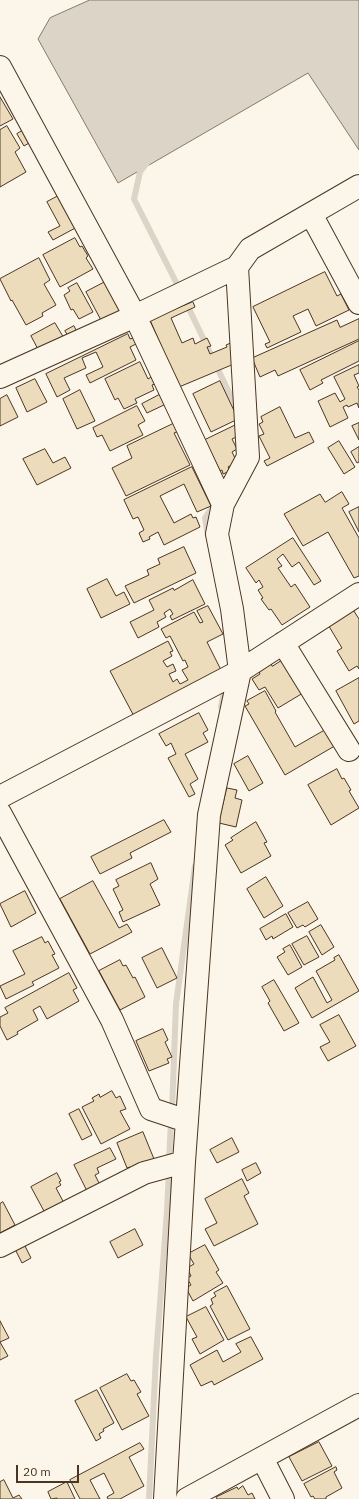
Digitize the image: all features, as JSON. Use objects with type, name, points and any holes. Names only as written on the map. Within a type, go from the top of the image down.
[{"type":"street","points":[[0,67],[135,316],[224,504]]},
{"type":"street","points":[[0,377],[135,316],[237,267],[250,248],[359,186]]},
{"type":"street","points":[[311,214],[359,303]]},
{"type":"street","points":[[165,1499],[184,1162],[208,815],[240,672],[232,609],[217,534],[224,504],[248,457],[237,267]]},
{"type":"street","points":[[0,797],[240,672],[359,594]]},
{"type":"street","points":[[283,643],[349,750]]},
{"type":"street","points":[[0,814],[112,1020],[151,1110],[187,1121]]},
{"type":"street","points":[[0,1246],[144,1173],[184,1162]]},
{"type":"street","points":[[196,1497],[262,1458],[359,1405]]},
{"type":"street","points":[[262,1458],[282,1499]]},
{"type":"shaded area","points":[[90,0],[359,0],[359,150],[308,73],[118,183],[38,39],[50,18]]},
{"type":"building","points":[[0,97],[13,119],[0,126]]},
{"type":"building","points":[[7,126],[20,148],[15,152],[26,172],[0,187],[0,130]]},
{"type":"building","points":[[27,128],[34,140],[24,146],[17,134]]},
{"type":"building","points":[[64,193],[79,226],[53,240],[48,232],[60,226],[47,202]]},
{"type":"building","points":[[75,238],[80,247],[82,246],[88,256],[86,258],[93,269],[60,287],[43,255]]},
{"type":"building","points":[[39,258],[50,280],[44,284],[56,305],[42,313],[43,316],[26,325],[12,300],[11,301],[0,279]]},
{"type":"building","points":[[325,272],[337,296],[341,294],[349,310],[316,326],[308,309],[293,316],[301,332],[267,348],[265,344],[270,342],[253,307]]},
{"type":"building","points":[[107,281],[124,313],[103,324],[86,292]]},
{"type":"building","points":[[77,283],[93,312],[79,319],[73,309],[71,310],[64,295],[70,291],[68,288]]},
{"type":"building","points":[[193,302],[195,307],[171,318],[182,343],[193,338],[195,344],[207,338],[211,346],[207,347],[210,354],[227,347],[226,345],[233,342],[241,361],[179,387],[150,320]]},
{"type":"building","points":[[359,319],[359,339],[278,376],[275,370],[260,377],[252,358],[337,320],[340,327]]},
{"type":"building","points":[[55,323],[65,340],[40,353],[31,336]]},
{"type":"building","points":[[74,326],[78,334],[70,339],[65,331]]},
{"type":"building","points":[[128,334],[130,339],[133,338],[136,344],[130,347],[136,360],[90,383],[86,375],[103,367],[96,352],[82,358],[86,368],[64,378],[70,390],[57,397],[46,374]]},
{"type":"building","points":[[359,341],[359,361],[321,380],[323,383],[310,390],[300,370]]},
{"type":"building","points":[[140,362],[148,379],[151,377],[155,384],[152,385],[154,390],[135,399],[137,403],[124,409],[118,398],[115,400],[105,379]]},
{"type":"building","points":[[359,365],[359,373],[354,375],[359,386],[357,387],[359,390],[359,408],[357,403],[348,407],[347,405],[343,407],[348,418],[330,427],[318,401],[335,393],[340,402],[345,399],[334,377]]},
{"type":"building","points":[[35,379],[47,402],[27,412],[16,388]]},
{"type":"building","points":[[220,381],[238,419],[211,432],[193,394]]},
{"type":"building","points":[[80,390],[95,421],[77,429],[63,399]]},
{"type":"building","points":[[161,394],[166,404],[147,413],[142,404]]},
{"type":"building","points":[[7,395],[18,417],[0,426],[0,399]]},
{"type":"building","points":[[137,406],[145,421],[138,425],[143,435],[110,451],[102,435],[97,437],[93,428]]},
{"type":"building","points":[[280,407],[295,438],[309,432],[314,442],[267,466],[264,461],[270,458],[259,436],[264,434],[259,424],[263,422],[261,417]]},
{"type":"building","points":[[175,423],[179,431],[174,433],[190,465],[126,496],[112,468],[132,458],[127,446]]},
{"type":"building","points":[[359,423],[359,440],[352,426]]},
{"type":"building","points":[[238,424],[243,434],[232,439],[237,449],[232,452],[237,462],[228,467],[230,471],[223,474],[222,470],[220,471],[205,440]]},
{"type":"building","points":[[339,441],[355,467],[344,474],[328,448]]},
{"type":"building","points":[[359,447],[359,462],[357,463],[351,452]]},
{"type":"building","points":[[45,449],[53,463],[65,457],[71,468],[37,485],[23,459]]},
{"type":"building","points":[[192,467],[211,506],[197,512],[184,484],[160,496],[174,523],[191,514],[193,518],[196,517],[200,527],[164,545],[158,532],[149,537],[150,539],[143,542],[139,533],[144,530],[138,517],[133,519],[124,500]]},
{"type":"building","points":[[342,492],[349,504],[342,508],[359,538],[359,576],[354,578],[328,532],[303,546],[284,514],[320,494],[325,502]]},
{"type":"building","points":[[359,507],[359,532],[349,512]]},
{"type":"building","points":[[293,538],[321,581],[314,585],[299,562],[292,567],[283,554],[277,559],[282,566],[278,568],[291,587],[295,584],[310,607],[282,625],[271,609],[269,610],[261,599],[263,598],[258,590],[263,587],[259,580],[256,583],[246,568]]},
{"type":"building","points":[[184,547],[196,573],[134,603],[125,586],[149,575],[147,570],[160,564],[158,559]]},
{"type":"building","points":[[107,579],[116,596],[124,592],[130,604],[101,618],[87,589]]},
{"type":"building","points":[[193,580],[205,604],[172,620],[170,616],[173,614],[170,609],[164,613],[166,617],[157,622],[159,627],[138,638],[130,622],[154,610],[149,600],[173,588],[174,590]]},
{"type":"building","points":[[208,606],[223,634],[207,642],[223,674],[136,720],[110,671],[168,641],[173,651],[170,652],[172,656],[163,661],[167,667],[173,664],[176,671],[169,674],[173,682],[177,679],[180,684],[188,680],[182,670],[188,667],[185,660],[183,661],[170,636],[166,638],[161,629],[194,612],[200,623],[203,622],[197,611]]},
{"type":"building","points":[[352,608],[359,619],[359,669],[357,666],[349,671],[337,651],[342,648],[327,623]]},
{"type":"building","points":[[289,656],[303,693],[278,708],[265,687],[259,690],[252,679],[260,674],[258,669],[270,662],[272,666]]},
{"type":"building","points":[[359,678],[359,721],[354,724],[336,691]]},
{"type":"building","points":[[265,691],[295,747],[328,728],[338,744],[285,775],[245,706],[249,704],[247,701]]},
{"type":"building","points":[[199,713],[208,730],[203,733],[208,742],[185,754],[198,779],[190,784],[195,794],[189,797],[168,758],[176,754],[171,743],[166,746],[159,734]]},
{"type":"building","points":[[248,756],[263,783],[249,791],[234,764]]},
{"type":"building","points":[[337,769],[342,779],[344,778],[351,790],[349,791],[359,808],[331,825],[308,785]]},
{"type":"building","points":[[227,788],[237,790],[235,798],[242,800],[236,827],[219,823]]},
{"type":"building","points":[[164,820],[171,832],[130,853],[132,858],[100,874],[91,857]]},
{"type":"building","points":[[256,822],[267,842],[264,843],[271,856],[241,873],[225,845],[233,840],[231,838]]},
{"type":"building","points":[[151,863],[158,879],[150,884],[160,905],[123,922],[119,912],[123,910],[113,889],[119,886],[116,880]]},
{"type":"building","points":[[266,877],[283,906],[264,918],[247,889]]},
{"type":"building","points":[[93,881],[119,928],[127,924],[132,932],[90,954],[60,899]]},
{"type":"building","points":[[25,891],[36,913],[11,927],[0,904]]},
{"type":"building","points":[[308,902],[318,919],[305,927],[303,925],[297,928],[288,913]]},
{"type":"building","points":[[286,914],[293,927],[273,939],[272,936],[266,940],[260,929]]},
{"type":"building","points":[[321,925],[334,947],[322,955],[309,932]]},
{"type":"building","points":[[307,936],[319,957],[304,965],[292,944]]},
{"type":"building","points":[[42,937],[45,943],[48,941],[55,954],[52,955],[59,968],[32,982],[34,985],[6,999],[0,986],[25,974],[13,951]]},
{"type":"building","points":[[290,945],[302,967],[288,975],[277,957],[285,952],[283,949]]},
{"type":"building","points":[[162,948],[177,978],[157,988],[142,958]]},
{"type":"building","points":[[339,955],[359,991],[312,1018],[295,988],[313,977],[327,1003],[332,1000],[316,971],[335,960],[334,958]]},
{"type":"building","points":[[120,960],[123,966],[126,965],[133,978],[135,977],[145,997],[120,1010],[99,971]]},
{"type":"building","points":[[69,973],[77,988],[73,990],[79,1001],[47,1019],[40,1006],[33,1010],[38,1020],[17,1032],[18,1034],[7,1040],[0,1026],[0,1017],[8,1013],[5,1008]]},
{"type":"building","points":[[274,980],[299,1023],[284,1031],[268,1003],[270,1001],[262,987]]},
{"type":"building","points":[[339,1015],[356,1046],[328,1061],[320,1047],[330,1042],[320,1025]]},
{"type":"building","points":[[163,1029],[168,1040],[165,1042],[172,1057],[167,1059],[169,1063],[149,1071],[136,1041]]},
{"type":"building","points":[[112,1091],[116,1098],[120,1096],[126,1109],[120,1111],[130,1129],[101,1144],[82,1107],[94,1101],[92,1098],[99,1094],[100,1097]]},
{"type":"building","points":[[79,1109],[92,1135],[82,1140],[69,1114]]},
{"type":"building","points":[[143,1132],[154,1159],[131,1169],[130,1167],[127,1168],[117,1143]]},
{"type":"building","points":[[232,1138],[239,1152],[217,1163],[210,1150]]},
{"type":"building","points":[[110,1148],[116,1159],[97,1168],[99,1173],[95,1175],[100,1185],[87,1191],[74,1165]]},
{"type":"building","points":[[256,1163],[261,1173],[247,1181],[242,1170]]},
{"type":"building","points":[[57,1173],[61,1181],[59,1182],[61,1185],[56,1188],[64,1203],[45,1213],[31,1187]]},
{"type":"building","points":[[242,1179],[249,1193],[244,1196],[258,1224],[214,1246],[205,1229],[217,1223],[205,1199]]},
{"type":"building","points":[[3,1202],[15,1225],[0,1233],[0,1204]]},
{"type":"building","points":[[135,1229],[143,1245],[118,1258],[110,1242]]},
{"type":"building","points":[[24,1244],[31,1258],[22,1263],[15,1249]]},
{"type":"building","points":[[205,1245],[219,1270],[216,1272],[223,1283],[193,1301],[186,1288],[191,1285],[187,1278],[191,1276],[187,1268],[194,1264],[188,1254]]},
{"type":"building","points":[[227,1286],[250,1329],[228,1340],[210,1306],[213,1304],[211,1299],[216,1296],[214,1293]]},
{"type":"building","points":[[206,1307],[224,1340],[200,1354],[192,1339],[197,1337],[186,1317]]},
{"type":"building","points":[[0,1321],[9,1338],[0,1342]]},
{"type":"building","points":[[251,1337],[263,1359],[214,1385],[212,1381],[201,1386],[190,1365],[217,1350],[223,1362],[241,1352],[236,1344]]},
{"type":"building","points":[[0,1342],[8,1356],[0,1360]]},
{"type":"building","points":[[127,1374],[131,1381],[134,1380],[141,1392],[137,1394],[149,1416],[122,1430],[100,1388]]},
{"type":"building","points":[[97,1390],[114,1423],[103,1429],[104,1431],[99,1434],[101,1438],[96,1441],[75,1401]]},
{"type":"building","points":[[319,1442],[332,1466],[302,1481],[289,1457]]},
{"type":"building","points":[[140,1443],[144,1449],[129,1457],[144,1486],[120,1499],[108,1499],[107,1497],[114,1493],[104,1473],[90,1480],[100,1499],[80,1499],[70,1480]]},
{"type":"building","points":[[336,1467],[337,1470],[334,1472],[342,1488],[326,1497],[326,1499],[315,1499],[313,1496],[311,1497],[304,1484]]},
{"type":"building","points":[[4,1480],[13,1498],[19,1495],[22,1499],[0,1499],[0,1482]]},
{"type":"building","points":[[67,1482],[75,1499],[51,1499],[48,1492]]},
{"type":"building","points":[[243,1486],[248,1495],[252,1493],[255,1499],[217,1499],[216,1497],[237,1487],[238,1489]]},
{"type":"waterway","points":[[147,163],[140,172],[134,199],[180,290],[237,409]]},
{"type":"waterway","points":[[208,536],[205,518],[214,505]]},
{"type":"waterway","points":[[221,707],[225,685]]},
{"type":"waterway","points":[[172,1112],[176,1004],[195,866]]},
{"type":"waterway","points":[[169,1162],[171,1121]]},
{"type":"waterway","points":[[149,1499],[156,1356],[169,1171]]}]
